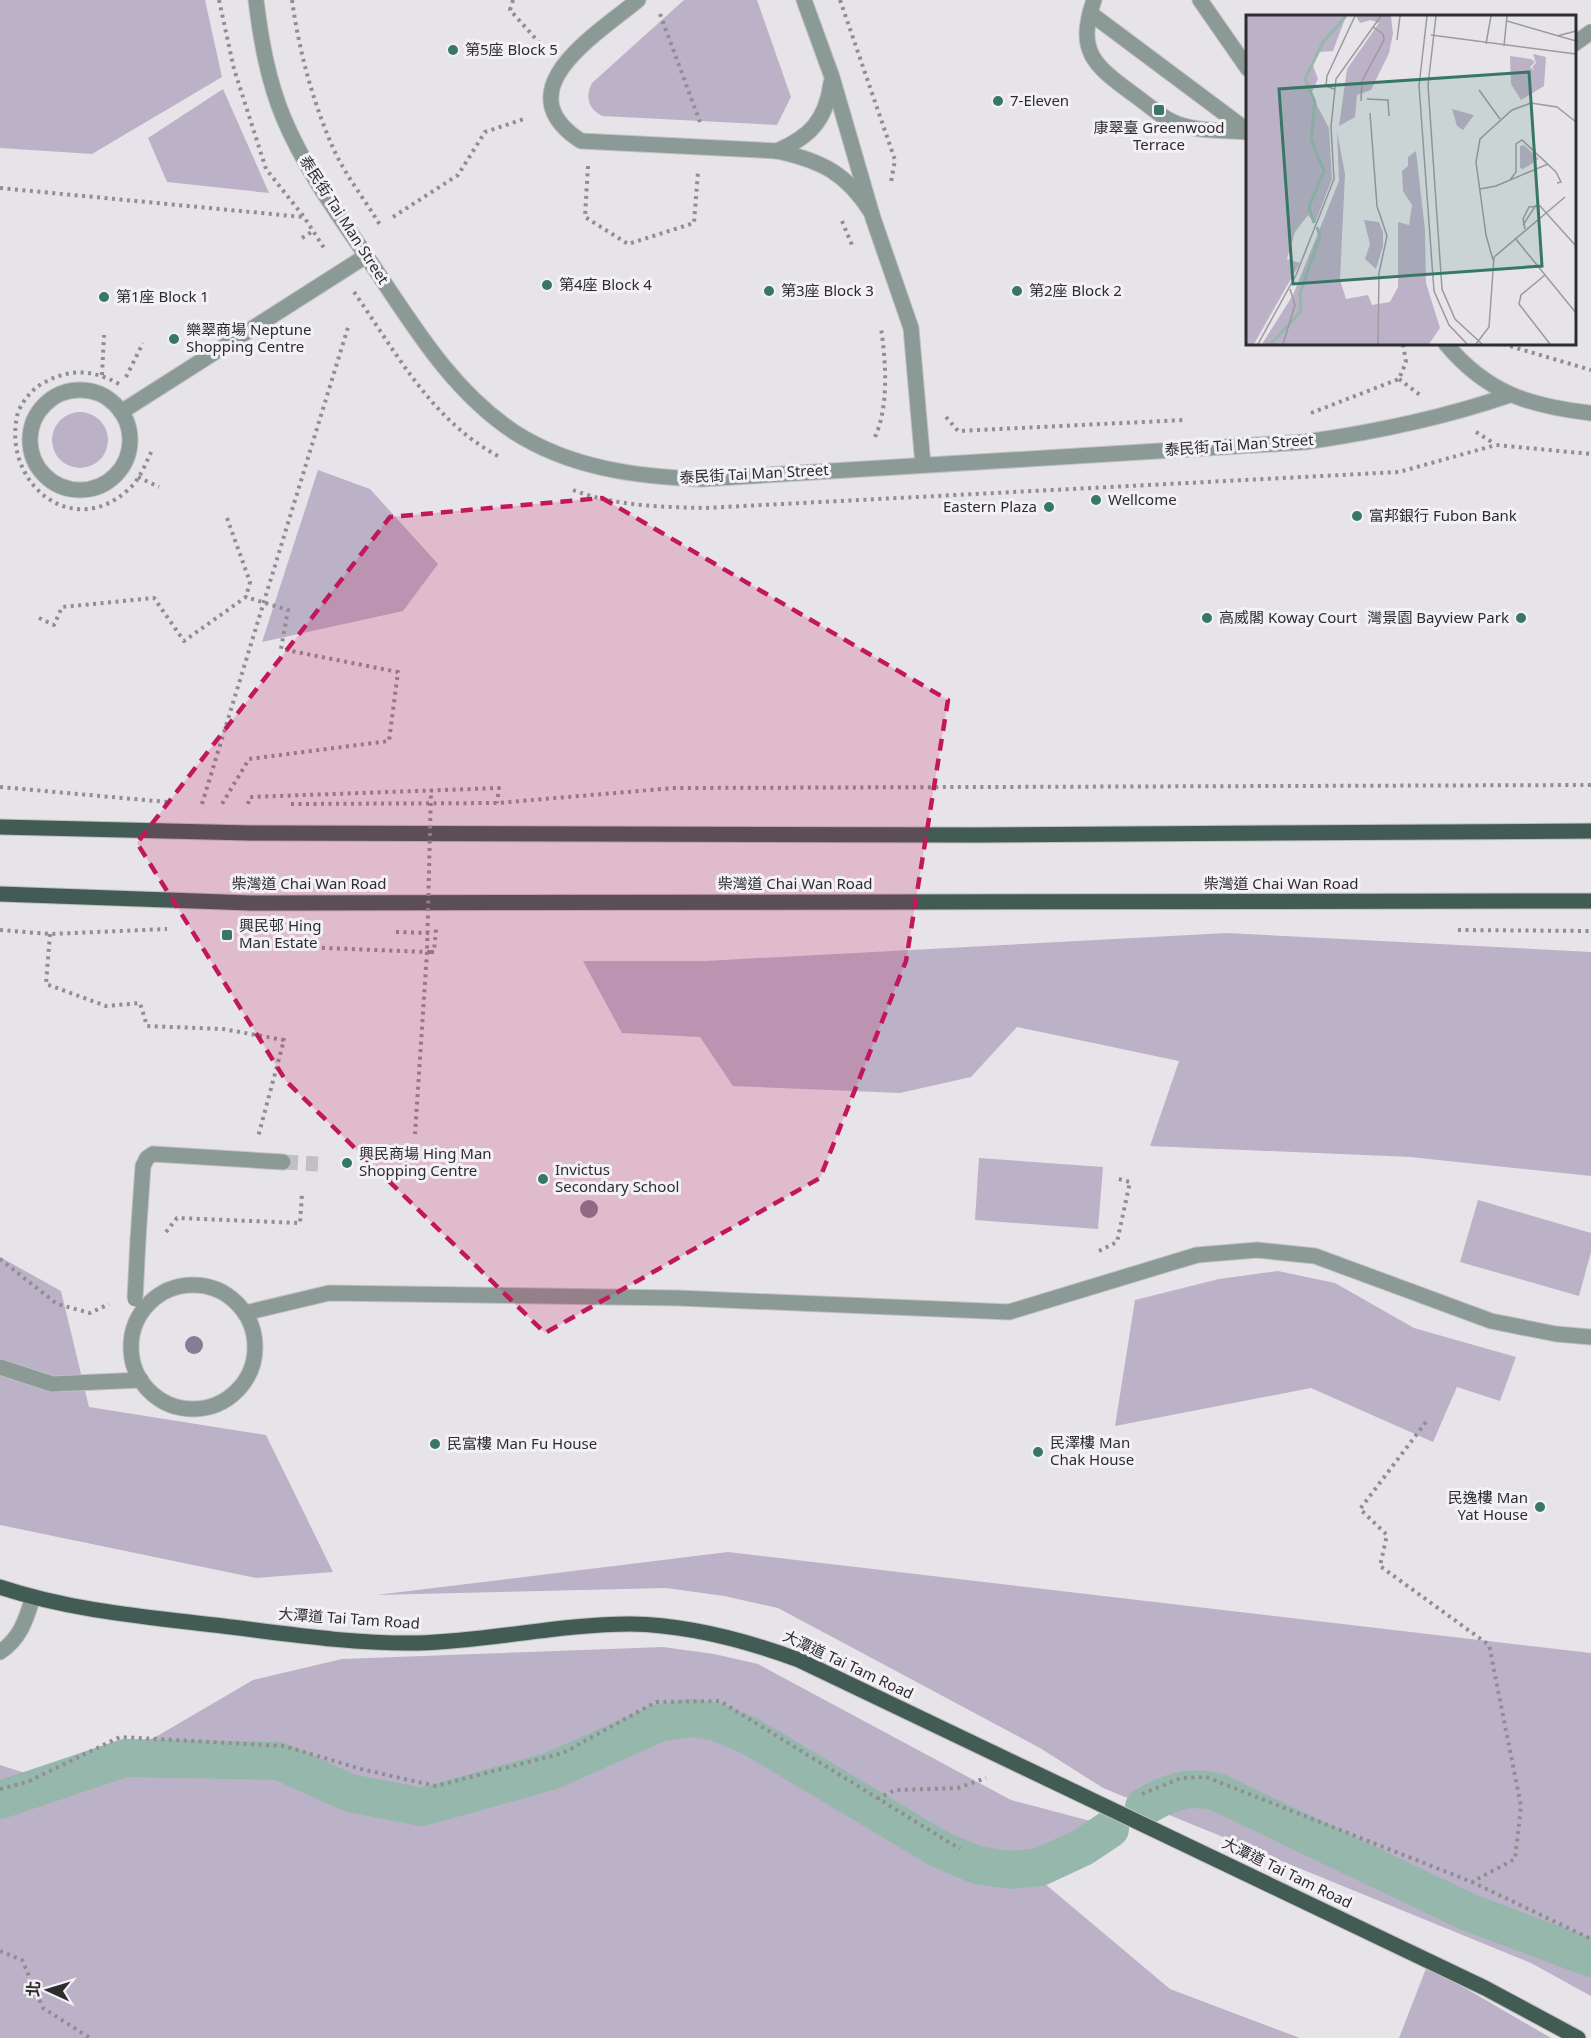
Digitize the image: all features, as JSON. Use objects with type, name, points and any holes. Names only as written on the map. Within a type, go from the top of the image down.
[{"type":"main road","points":[[0,827],[250,833],[989,835],[1591,831]]},
{"type":"main road","name":"柴灣道 Chai Wan Road","points":[[0,894],[242,903],[1591,901]]},
{"type":"main road","name":"大潭道 Tai Tam Road","points":[[0,1587],[33,1597],[103,1611],[379,1642],[464,1641],[631,1624],[705,1632],[765,1647],[799,1660],[1485,1988],[1578,2038]]},
{"type":"street","name":"泰民街 Tai Man Street","points":[[256,0],[269,77],[302,158],[436,359],[469,396],[516,433],[585,464],[663,478],[702,479],[1305,442],[1373,433],[1455,413],[1510,395]]},
{"type":"street","points":[[638,0],[560,69],[550,89],[552,111],[563,129],[581,141],[777,151],[808,158],[835,171],[857,190],[871,212]]},
{"type":"street","points":[[804,0],[832,77],[871,212],[911,328],[923,465]]},
{"type":"street","points":[[1200,0],[1246,66]]},
{"type":"street","points":[[1246,129],[1092,7],[1087,37],[1092,57],[1100,69],[1170,121],[1198,128],[1246,131]]},
{"type":"street","points":[[1576,43],[1591,32]]},
{"type":"street","points":[[777,151],[800,142],[816,124],[829,104],[832,77]]},
{"type":"street","points":[[121,412],[366,256]]},
{"type":"street","points":[[1447,345],[1469,369],[1490,385],[1510,395],[1543,406],[1591,412]]},
{"type":"street","points":[[79,390],[96,392],[112,401],[121,412],[130,431],[130,448],[125,464],[116,476],[103,485],[88,490],[65,488],[45,476],[35,463],[30,448],[30,432],[36,416],[47,402],[62,393],[79,390]]},
{"type":"street","points":[[132,1334],[140,1314],[154,1298],[172,1288],[192,1284],[213,1287],[231,1298],[245,1313],[253,1331],[255,1350],[250,1369],[241,1386],[227,1399],[199,1408],[170,1405],[154,1395],[141,1380],[134,1366],[132,1334],[143,1166],[147,1158],[153,1154],[283,1162]]},
{"type":"street","points":[[245,1313],[329,1293],[678,1298],[1010,1312],[1197,1255],[1257,1250],[1315,1256],[1491,1321],[1556,1334],[1591,1337]]},
{"type":"street","points":[[0,1367],[52,1384],[141,1380]]},
{"type":"street","points":[[0,1652],[18,1636],[25,1624],[33,1597]]},
{"type":"path","points":[[292,0],[296,30],[313,96],[335,152],[380,225]]},
{"type":"path","points":[[513,0],[510,10],[544,48]]},
{"type":"path","points":[[539,55],[553,40]]},
{"type":"path","points":[[526,109],[527,118],[532,127]]},
{"type":"path","points":[[393,217],[458,175],[485,132],[527,118]]},
{"type":"path","points":[[580,163],[599,166]]},
{"type":"path","points":[[687,172],[708,173]]},
{"type":"path","points":[[0,188],[304,217]]},
{"type":"path","points":[[842,219],[852,247]]},
{"type":"path","points":[[302,238],[313,231]]},
{"type":"path","points":[[874,437],[882,422],[884,405],[882,329],[879,322]]},
{"type":"path","points":[[202,804],[349,324]]},
{"type":"path","points":[[102,375],[104,335]]},
{"type":"path","points":[[143,343],[122,385],[102,375],[80,371],[58,375],[38,386],[22,402],[13,423],[11,446],[16,468],[29,487],[46,501],[68,509],[85,510],[113,502],[131,488],[152,450]]},
{"type":"path","points":[[1305,415],[1399,380],[1406,362],[1403,345]]},
{"type":"path","points":[[1506,345],[1591,370]]},
{"type":"path","points":[[958,431],[1186,420]]},
{"type":"path","points":[[138,477],[159,487]]},
{"type":"path","points":[[39,618],[54,625],[62,607],[154,598],[184,641],[246,597],[250,582],[227,518]]},
{"type":"path","points":[[222,804],[249,759],[389,741],[398,672],[281,649],[288,610],[246,597]]},
{"type":"path","points":[[284,804],[497,803],[674,788],[1591,785]]},
{"type":"path","points":[[0,787],[173,803]]},
{"type":"path","points":[[248,804],[250,797],[498,788],[497,803]]},
{"type":"path","points":[[415,1134],[429,952],[431,790]]},
{"type":"path","points":[[193,804],[231,804]]},
{"type":"path","points":[[240,804],[260,804]]},
{"type":"path","points":[[250,926],[249,945],[435,952],[436,922]]},
{"type":"path","points":[[50,934],[46,984],[105,1006],[140,1003],[147,1026],[223,1029],[284,1040],[258,1138]]},
{"type":"path","points":[[1099,1251],[1117,1242],[1130,1182],[1115,1178]]},
{"type":"path","points":[[177,1218],[300,1223],[302,1194]]},
{"type":"path","points":[[0,1259],[57,1304]]},
{"type":"path","points":[[1426,1422],[1360,1509],[1387,1535],[1380,1566],[1489,1645],[1521,1806],[1515,1859],[1472,1882]]},
{"type":"path","points":[[0,1789],[27,1782],[120,1737],[284,1746],[361,1768],[436,1785],[562,1753],[656,1702],[720,1701],[877,1800],[960,1849]]},
{"type":"path","points":[[877,1800],[895,1790],[958,1788],[1022,1766]]},
{"type":"path","points":[[1116,1811],[1164,1783],[1191,1776],[1206,1777],[1472,1882],[1591,1940]]},
{"type":"path","points":[[0,1951],[22,1960],[43,2008],[90,2038]]},
{"type":"highlighted area","points":[[602,498],[948,700],[906,961],[820,1178],[545,1333],[286,1081],[137,843],[390,517]]},
{"type":"shaded area","points":[[0,0],[205,0],[222,77],[92,154],[0,148]]},
{"type":"shaded area","points":[[684,0],[757,0],[791,97],[777,125],[602,116],[591,106],[588,97],[592,83]]},
{"type":"shaded area","points":[[223,89],[269,193],[167,182],[148,138]]},
{"type":"shaded area","points":[[74,412],[86,412],[96,416],[104,424],[108,440],[104,456],[96,464],[86,468],[74,468],[64,464],[56,456],[52,446],[52,434],[56,424],[64,416]]},
{"type":"shaded area","points":[[318,470],[370,489],[438,564],[403,611],[262,642]]},
{"type":"shaded area","points":[[1227,933],[1591,952],[1591,1176],[1410,1157],[1150,1146],[1179,1061],[1017,1027],[971,1077],[900,1093],[733,1086],[700,1037],[622,1033],[583,961],[705,961]]},
{"type":"shaded area","points":[[979,1158],[1103,1167],[1098,1229],[975,1220]]},
{"type":"shaded area","points":[[1478,1200],[1591,1233],[1591,1252],[1579,1296],[1460,1262]]},
{"type":"shaded area","points":[[0,1257],[61,1291],[89,1407],[266,1435],[333,1572],[256,1578],[0,1525]]},
{"type":"shaded area","points":[[1278,1271],[1335,1283],[1414,1328],[1516,1357],[1500,1401],[1457,1387],[1433,1442],[1311,1388],[1115,1426],[1135,1300],[1219,1279]]},
{"type":"shaded area","points":[[728,1552],[1591,1653],[1591,1996],[1531,1963],[1103,1788],[1040,1748],[778,1608],[724,1596],[666,1588],[376,1595]]},
{"type":"shaded area","points":[[663,1647],[714,1654],[758,1664],[1011,1800],[1113,1827],[1038,1878],[1170,1989],[1300,2038],[0,2038],[0,1765],[60,1784],[159,1735],[253,1680],[342,1659]]},
{"type":"shaded area","points":[[1427,1966],[1551,2038],[1399,2038]]},
{"type":"waterway","points":[[0,1800],[125,1758],[279,1761],[350,1793],[422,1807],[551,1771],[659,1723],[691,1718],[716,1722],[750,1736],[939,1849],[977,1865],[1010,1870],[1040,1867],[1083,1847],[1110,1829]]},
{"type":"waterway","points":[[1144,1807],[1179,1791],[1197,1789],[1217,1792],[1468,1912],[1591,1958]]},
{"type":"tunnel","points":[[283,1162],[318,1164]]},
{"type":"place","name":"第5座 Block 5","points":[[453,50]]},
{"type":"place","name":"7-Eleven","points":[[998,101]]},
{"type":"place","name":"康翠臺 Greenwood Terrace","points":[[1159,110]]},
{"type":"place","name":"第4座 Block 4","points":[[547,285]]},
{"type":"place","name":"第3座 Block 3","points":[[769,291]]},
{"type":"place","name":"第2座 Block 2","points":[[1017,291]]},
{"type":"place","name":"第1座 Block 1","points":[[104,297]]},
{"type":"place","name":"樂翠商場 Neptune Shopping Centre","points":[[174,339]]},
{"type":"place","name":"Wellcome","points":[[1096,500]]},
{"type":"place","name":"Eastern Plaza","points":[[1049,507]]},
{"type":"place","name":"富邦銀行 Fubon Bank","points":[[1357,516]]},
{"type":"place","name":"高威閣 Koway Court","points":[[1207,618]]},
{"type":"place","name":"灣景園 Bayview Park","points":[[1521,618]]},
{"type":"place","name":"興民邨 Hing Man Estate","points":[[227,935]]},
{"type":"place","name":"興民商場 Hing Man Shopping Centre","points":[[347,1163]]},
{"type":"place","name":"Invictus Secondary School","points":[[543,1179]]},
{"type":"place","name":"民富樓 Man Fu House","points":[[435,1444]]},
{"type":"place","name":"民澤樓 Man Chak House","points":[[1038,1452]]},
{"type":"place","name":"民逸樓 Man Yat House","points":[[1540,1507]]}]
